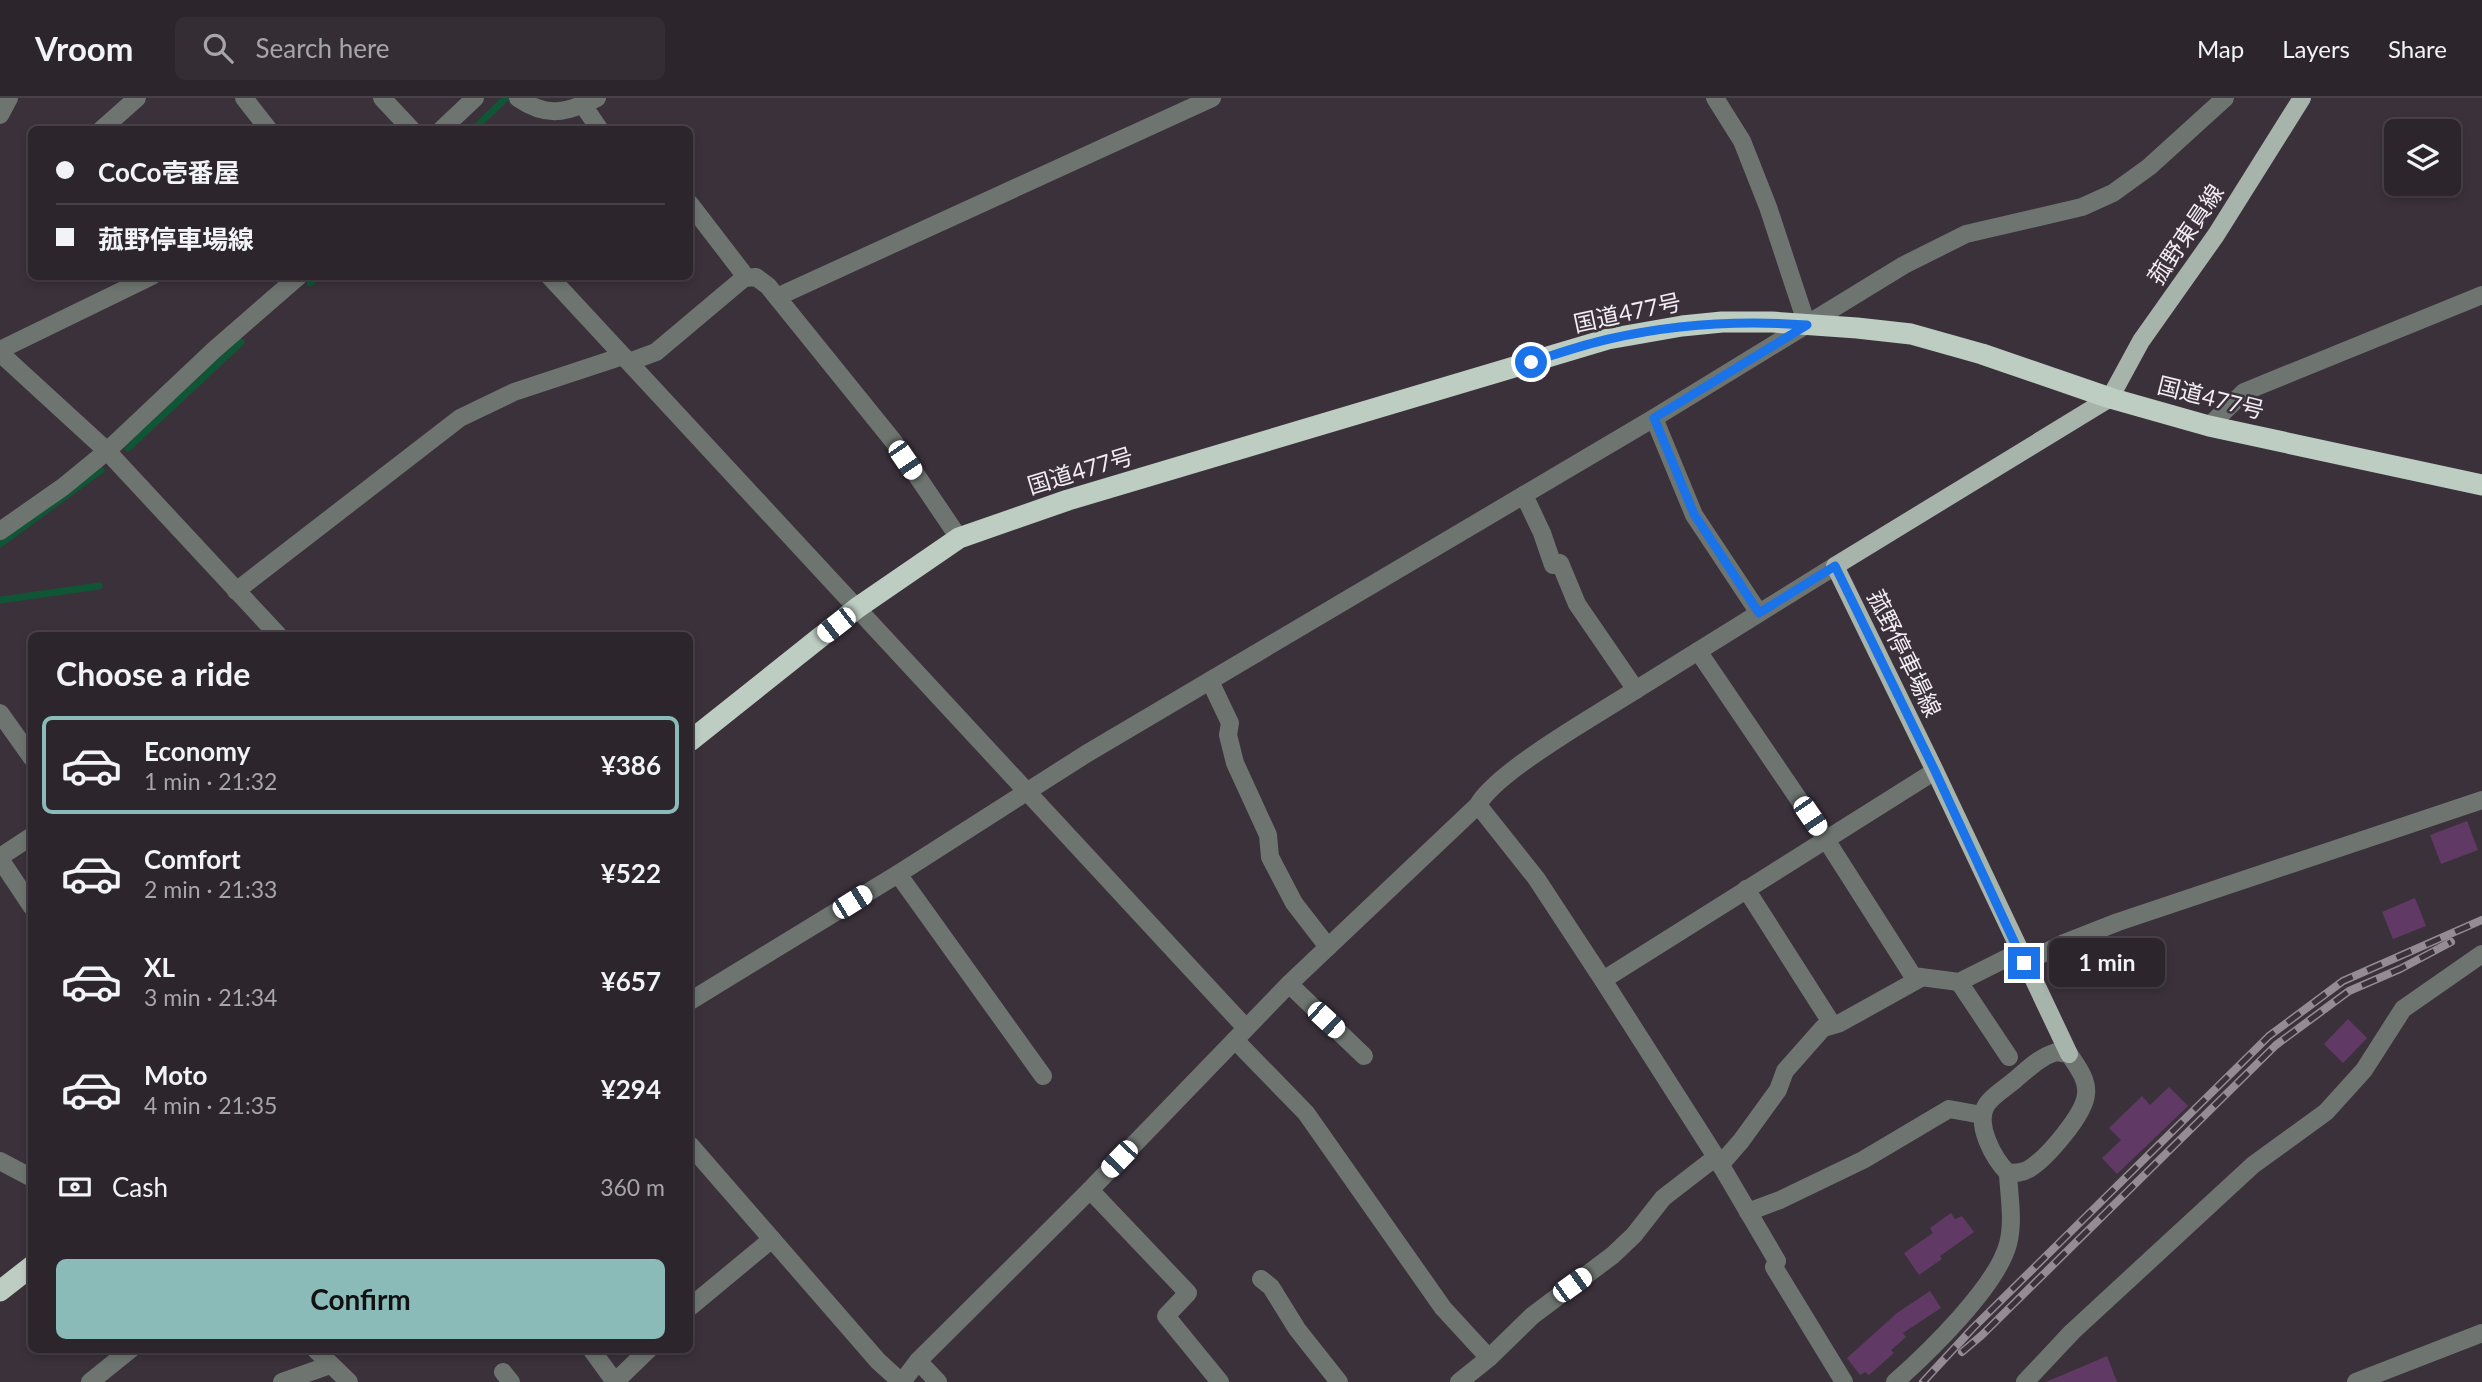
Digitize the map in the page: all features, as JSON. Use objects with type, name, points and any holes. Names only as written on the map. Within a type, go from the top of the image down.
[{"type":"highway","name":"国道477号","points":[[693,739],[857,608],[959,538],[1068,500],[1608,339],[1682,326],[1722,322],[1857,328],[1911,334],[1982,354],[2110,398],[2209,426],[2482,485]]},
{"type":"highway","points":[[0,1291],[28,1269]]},
{"type":"main road","name":"菰野東員線","points":[[2110,398],[2141,341],[2216,234],[2302,98]]},
{"type":"main road","points":[[1835,566],[2110,398]]},
{"type":"main road","name":"菰野停車場線","points":[[1835,566],[2069,1054]]},
{"type":"street","points":[[0,115],[9,98]]},
{"type":"street","points":[[106,126],[137,98]]},
{"type":"street","points":[[244,98],[266,126]]},
{"type":"street","points":[[382,98],[408,126]]},
{"type":"street","points":[[445,126],[475,98]]},
{"type":"street","points":[[777,297],[1212,98]]},
{"type":"street","points":[[1715,98],[1742,141],[1768,207],[1807,325]]},
{"type":"street","points":[[693,999],[898,874],[1086,754],[1654,418],[1904,265],[1966,234],[2082,207],[2113,193],[2149,167],[2225,98]]},
{"type":"street","points":[[519,99],[549,111],[574,109],[590,101],[599,126]]},
{"type":"street","points":[[693,208],[743,273],[744,278]]},
{"type":"street","points":[[236,591],[460,418],[514,392],[656,352],[744,278],[756,277],[768,286],[887,434],[959,538]]},
{"type":"street","points":[[144,280],[0,351],[107,451],[275,632]]},
{"type":"street","points":[[0,531],[63,487],[107,451],[214,350],[294,280]]},
{"type":"street","points":[[553,280],[1029,792],[1240,1034],[1306,1113],[1443,1308],[1489,1358]]},
{"type":"street","points":[[2209,426],[2244,392],[2482,295]]},
{"type":"street","points":[[1654,418],[1694,514],[1759,613]]},
{"type":"street","points":[[1524,495],[1553,565],[1560,563],[1577,604],[1636,690]]},
{"type":"street","points":[[693,1149],[878,1361],[902,1382],[918,1361],[1090,1190],[1289,984],[1478,806],[1483,796],[1521,765],[1835,566]]},
{"type":"street","points":[[1698,651],[1917,977]]},
{"type":"street","points":[[1210,681],[1230,723],[1228,735],[1235,763],[1268,835],[1270,857],[1294,903],[1328,947]]},
{"type":"street","points":[[0,713],[28,752]]},
{"type":"street","points":[[1603,980],[1935,771]]},
{"type":"street","points":[[1459,1382],[1489,1358],[1532,1315],[1613,1255],[1634,1235],[1663,1198],[1741,1142],[1778,1090],[1785,1071],[1823,1028],[1840,1023],[1917,977],[1959,982],[2130,918],[2482,800]]},
{"type":"street","points":[[1478,806],[1536,878],[1603,980],[1718,1161],[1777,1261],[1774,1267],[1844,1382]]},
{"type":"street","points":[[28,839],[0,858],[28,901]]},
{"type":"street","points":[[898,874],[1043,1076]]},
{"type":"street","points":[[1746,888],[1832,1024]]},
{"type":"street","points":[[2025,1382],[2072,1332],[2253,1165],[2326,1112],[2364,1070],[2403,1009],[2482,954]]},
{"type":"street","points":[[1959,982],[2009,1056]]},
{"type":"street","points":[[1289,984],[1364,1056]]},
{"type":"street","points":[[2056,1052],[2069,1054],[2085,1082],[2086,1095],[2082,1111],[2032,1167],[2019,1174],[2008,1173],[1999,1165],[1985,1133],[1982,1115],[1987,1103],[2043,1056],[2056,1052]]},
{"type":"street","points":[[1748,1212],[1780,1200],[1863,1160],[1949,1109],[1982,1115]]},
{"type":"street","points":[[0,1161],[28,1176]]},
{"type":"street","points":[[1895,1382],[1927,1354],[1991,1279],[2004,1257],[2011,1228],[2008,1173]]},
{"type":"street","points":[[1090,1190],[1188,1293],[1166,1316],[1220,1382]]},
{"type":"street","points":[[693,1305],[772,1239]]},
{"type":"street","points":[[1261,1279],[1270,1287],[1297,1329],[1339,1382]]},
{"type":"street","points":[[2357,1382],[2482,1333]]},
{"type":"street","points":[[90,1382],[126,1353]]},
{"type":"street","points":[[319,1353],[349,1382]]},
{"type":"street","points":[[594,1353],[615,1382],[645,1353]]},
{"type":"street","points":[[918,1361],[938,1382]]},
{"type":"street","points":[[282,1382],[330,1365]]},
{"type":"building","points":[[2467,821],[2478,850],[2441,864],[2430,835]]},
{"type":"building","points":[[2415,898],[2426,926],[2393,939],[2382,912]]},
{"type":"building","points":[[2348,1019],[2367,1038],[2343,1063],[2324,1044]]},
{"type":"building","points":[[2169,1087],[2188,1106],[2117,1174],[2102,1158],[2121,1140],[2109,1128],[2142,1096],[2150,1105]]},
{"type":"building","points":[[1951,1213],[1955,1219],[1962,1216],[1974,1232],[1919,1275],[1904,1253],[1933,1233],[1930,1228]]},
{"type":"building","points":[[1930,1291],[1941,1308],[1903,1333],[1906,1337],[1891,1350],[1894,1353],[1869,1375],[1865,1372],[1860,1375],[1847,1358],[1897,1313]]},
{"type":"building","points":[[2107,1356],[2117,1382],[2046,1382]]},
{"type":"waterway","points":[[477,126],[506,98]]},
{"type":"waterway","points":[[310,283],[313,280]]},
{"type":"waterway","points":[[128,448],[241,342]]},
{"type":"waterway","points":[[0,544],[101,470]]},
{"type":"waterway","points":[[0,600],[99,586]]},
{"type":"railway","points":[[1923,1382],[1973,1328],[2269,1036],[2343,981],[2482,920]]},
{"type":"railway","points":[[1962,1352],[2276,1045],[2349,991],[2400,969],[2451,942]]},
{"type":"route","points":[[1531,362],[1608,339],[1682,326],[1722,322],[1807,325],[1654,418],[1694,514],[1759,613],[1835,566],[1935,771],[2024,963]]}]
